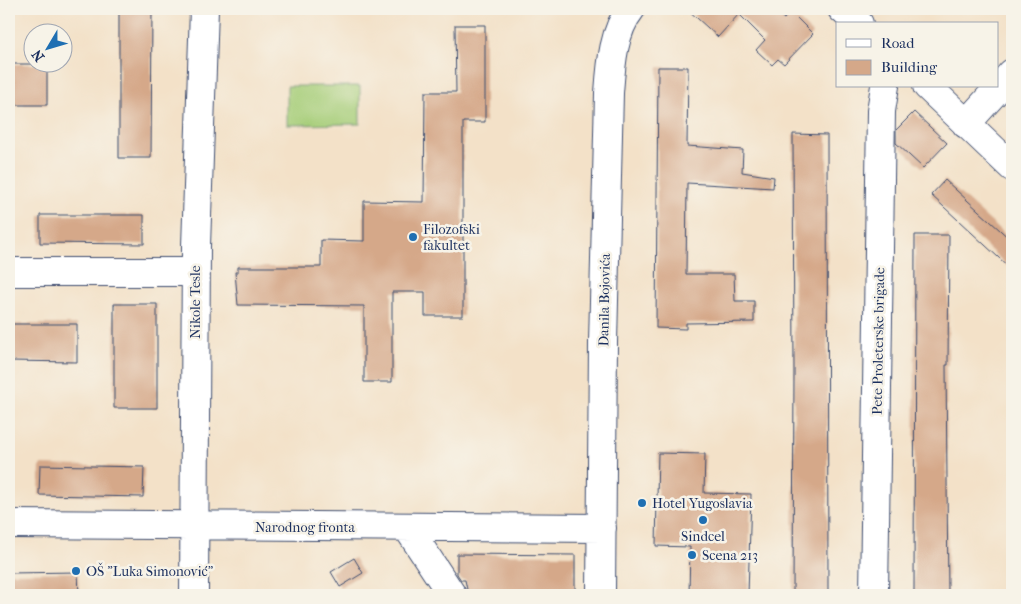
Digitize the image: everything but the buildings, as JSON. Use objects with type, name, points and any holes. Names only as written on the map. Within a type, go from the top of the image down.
[{"type":"street","name":"Nikole Tesle","points":[[194,595],[195,272],[204,9]]},
{"type":"street","name":"Danila Bojovića","points":[[601,595],[609,94],[611,63],[618,36],[631,9]]},
{"type":"street","points":[[842,9],[857,22]]},
{"type":"street","points":[[966,124],[1012,74]]},
{"type":"street","name":"Pete Proleterske brigade","points":[[874,595],[881,121],[885,88]]},
{"type":"street","points":[[928,88],[1012,167]]},
{"type":"street","points":[[9,272],[195,272]]},
{"type":"street","name":"Narodnog fronta","points":[[9,524],[602,528]]},
{"type":"street","points":[[407,528],[452,595]]},
{"type":"green space","points":[[287,86],[360,86],[360,124],[287,125]]},
{"type":"place","name":"Filozofski fakultet","points":[[413,237]]},
{"type":"place","name":"Hotel Yugoslavia","points":[[642,503]]},
{"type":"place","name":"Sindcel","points":[[703,520]]},
{"type":"place","name":"Scena 213","points":[[692,555]]},
{"type":"place","name":"OŠ \"Luka Simonović\"","points":[[76,571]]}]
